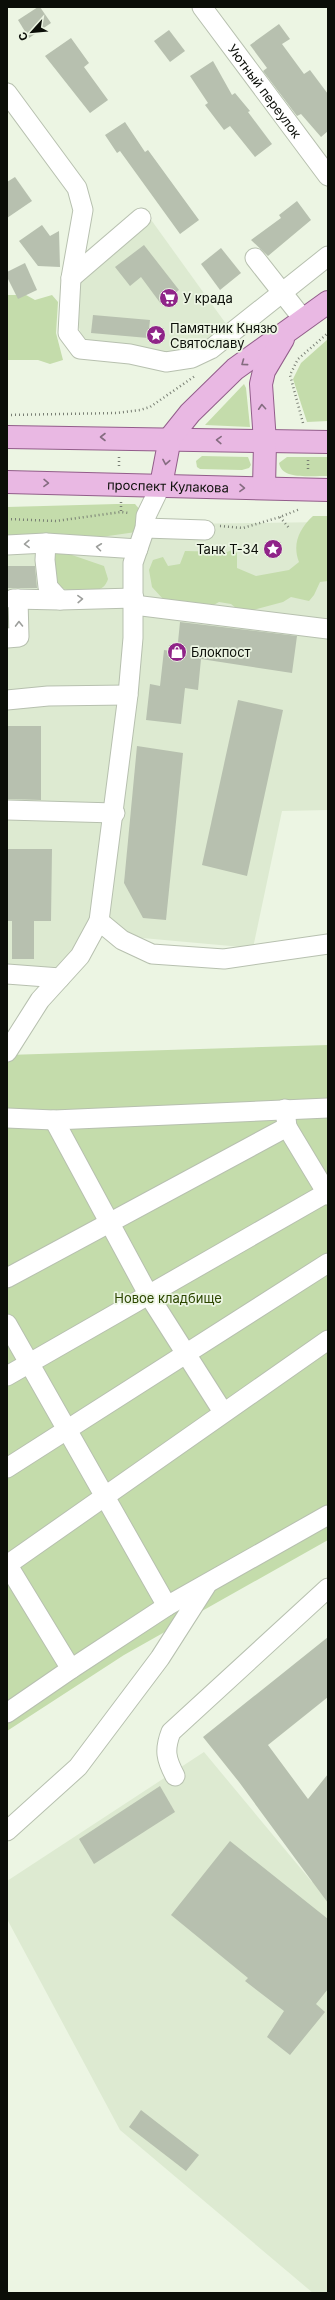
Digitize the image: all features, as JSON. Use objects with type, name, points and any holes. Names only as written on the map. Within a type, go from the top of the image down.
[{"type":"main road","points":[[161,485],[170,438],[190,413],[235,370],[328,302]]},
{"type":"main road","points":[[264,488],[265,442],[261,384],[264,371],[295,326]]},
{"type":"main road","points":[[127,438],[160,430],[190,413]]},
{"type":"main road","points":[[7,437],[170,438],[265,442],[328,442]]},
{"type":"main road","name":"проспект Кулакова","points":[[7,482],[328,490]]},
{"type":"street","name":"Уютный переулок","points":[[202,7],[328,176]]},
{"type":"street","points":[[8,96],[77,188],[83,210],[71,278],[68,333],[80,349],[130,354],[166,362],[192,358],[210,350],[328,256]]},
{"type":"street","points":[[71,278],[141,218]]},
{"type":"street","points":[[255,258],[283,292],[295,326]]},
{"type":"street","points":[[7,1052],[40,1000],[80,956],[100,920],[115,812],[128,695],[134,601],[133,563],[145,528],[146,516],[161,485]]},
{"type":"street","points":[[145,528],[205,530]]},
{"type":"street","points":[[7,544],[46,543],[109,549],[138,549]]},
{"type":"street","points":[[46,543],[45,560],[48,587],[60,600]]},
{"type":"street","points":[[7,638],[19,637],[16,599],[134,601],[328,629]]},
{"type":"street","points":[[7,700],[48,696],[128,695]]},
{"type":"street","points":[[7,810],[115,812]]},
{"type":"street","points":[[100,920],[122,940],[152,954],[224,959],[328,944]]},
{"type":"street","points":[[7,974],[60,978]]},
{"type":"street","points":[[7,1118],[54,1120],[328,1108]]},
{"type":"street","points":[[7,1376],[148,1294],[328,1193],[287,1127],[285,1109]]},
{"type":"street","points":[[54,1120],[148,1294],[223,1412]]},
{"type":"street","points":[[7,1278],[287,1127]]},
{"type":"street","points":[[7,1468],[328,1263]]},
{"type":"street","points":[[7,1324],[167,1606]]},
{"type":"street","points":[[71,1669],[7,1564],[328,1340]]},
{"type":"street","points":[[7,1714],[71,1669],[167,1606],[328,1515]]},
{"type":"street","points":[[7,1832],[78,1767],[160,1658],[208,1583]]},
{"type":"street","points":[[175,1776],[168,1764],[166,1747],[170,1732],[328,1588]]},
{"type":"path","points":[[7,519],[56,521],[122,512],[120,484],[127,438],[117,413]]},
{"type":"path","points":[[280,517],[288,528]]},
{"type":"shaded area","points":[[144,210],[229,328],[202,344],[173,355],[83,341],[75,314],[79,273]]},
{"type":"shaded area","points":[[328,522],[328,810],[282,811],[253,948],[131,937],[89,923],[77,951],[58,970],[7,968],[7,526]]},
{"type":"shaded area","points":[[204,1752],[312,1882],[328,1854],[328,2293],[313,2293],[120,2130],[7,1919],[7,1881]]},
{"type":"green space","points":[[7,295],[26,295],[35,300],[52,295],[58,302],[56,333],[63,360],[50,364],[38,360],[7,360]]},
{"type":"green space","points":[[328,339],[328,421],[307,422],[293,379],[301,363]]},
{"type":"green space","points":[[244,384],[246,388],[250,427],[205,425]]},
{"type":"green space","points":[[202,456],[248,457],[251,465],[249,468],[242,470],[200,469],[197,467],[196,461]]},
{"type":"green space","points":[[287,457],[328,457],[328,476],[292,475],[281,469],[279,463]]},
{"type":"green space","points":[[135,504],[141,511],[136,532],[101,537],[7,538],[7,507]]},
{"type":"green space","points":[[313,516],[328,516],[328,581],[320,582],[314,595],[309,601],[291,597],[283,602],[242,613],[231,604],[219,602],[210,607],[163,599],[152,587],[149,570],[153,560],[163,557],[168,566],[180,564],[185,551],[227,552],[232,550],[237,553],[237,568],[256,576],[289,570],[299,562],[296,549],[298,537],[304,526]]},
{"type":"green space","points":[[55,553],[72,555],[104,566],[108,579],[106,584],[97,590],[90,592],[74,592],[59,586],[51,575]]},
{"type":"green space","name":"Новое кладбище","points":[[328,1045],[328,1540],[124,1655],[7,1731],[7,1055]]},
{"type":"building","points":[[40,7],[51,23],[29,38],[18,20]]},
{"type":"building","points":[[279,24],[290,39],[282,44],[304,74],[310,70],[328,94],[328,131],[321,137],[301,114],[297,116],[263,71],[267,68],[250,45]]},
{"type":"building","points":[[169,30],[185,51],[170,62],[154,41]]},
{"type":"building","points":[[71,38],[89,63],[84,67],[108,100],[90,113],[45,56]]},
{"type":"building","points":[[213,61],[232,95],[235,93],[250,111],[248,112],[272,144],[255,157],[230,126],[224,130],[205,105],[208,103],[190,76]]},
{"type":"building","points":[[125,122],[145,152],[148,150],[199,220],[180,234],[120,151],[117,153],[105,135]]},
{"type":"building","points":[[15,177],[32,201],[7,218],[7,182]]},
{"type":"building","points":[[297,201],[311,220],[268,256],[251,240],[281,218],[279,215]]},
{"type":"building","points":[[42,225],[50,236],[59,231],[60,267],[38,266],[19,241]]},
{"type":"building","points":[[144,245],[179,290],[161,304],[141,277],[130,286],[115,267]]},
{"type":"building","points":[[221,248],[241,273],[220,290],[201,264]]},
{"type":"building","points":[[25,263],[37,290],[18,299],[7,277],[7,272]]},
{"type":"building","points":[[93,315],[150,320],[148,338],[91,333]]},
{"type":"building","points":[[7,566],[35,566],[37,588],[7,588]]},
{"type":"building","points":[[180,622],[297,636],[292,673],[201,659],[198,690],[185,688],[181,724],[146,720],[150,684],[160,686],[164,650],[177,652]]},
{"type":"building","points":[[238,700],[283,710],[247,876],[202,865]]},
{"type":"building","points":[[7,726],[41,726],[41,800],[7,799]]},
{"type":"building","points":[[137,746],[183,753],[166,920],[143,918],[124,883]]},
{"type":"building","points":[[8,849],[52,849],[51,921],[34,921],[34,959],[12,959],[12,921],[8,921]]},
{"type":"building","points":[[328,1637],[328,1697],[268,1745],[308,1799],[328,1774],[328,1903],[239,1782],[203,1737]]},
{"type":"building","points":[[160,1786],[175,1812],[94,1864],[79,1839]]},
{"type":"building","points":[[230,1841],[328,1919],[328,1989],[316,2004],[325,2012],[290,2055],[267,2037],[284,2011],[245,1981],[248,1978],[171,1915]]},
{"type":"building","points":[[141,2110],[199,2155],[186,2171],[129,2127]]},
{"type":"place","name":"У крада","points":[[169,298]]},
{"type":"place","name":"Памятник Князю Святославу","points":[[156,335]]},
{"type":"place","name":"Танк Т-34","points":[[273,549]]},
{"type":"place","name":"Блокпост","points":[[177,652]]}]
